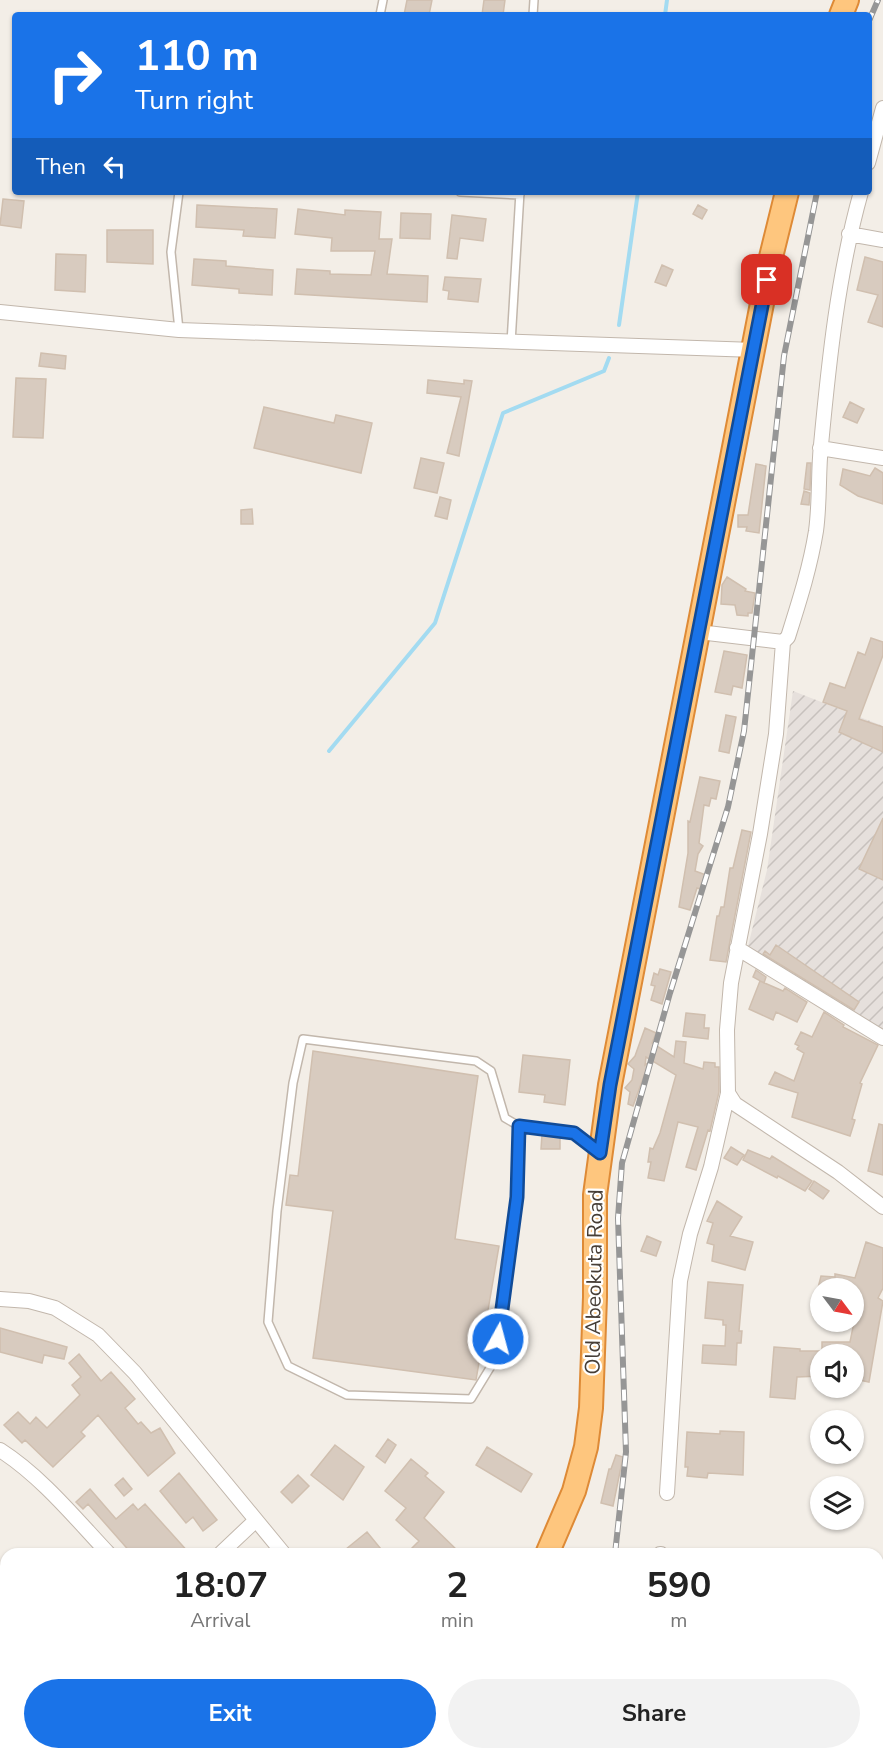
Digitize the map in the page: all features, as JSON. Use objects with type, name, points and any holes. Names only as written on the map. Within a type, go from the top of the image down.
[{"type":"highway","name":"Old Abeokuta Road","points":[[550,1548],[574,1491],[586,1447],[591,1408],[595,1297],[595,1195],[610,1085],[755,350],[771,257],[786,195]]},
{"type":"street","points":[[872,149],[883,108]]},
{"type":"street","points":[[667,1493],[680,1281],[690,1234],[711,1167],[728,1094],[727,1030],[737,948],[760,834],[774,746],[783,642],[788,637],[804,586],[816,531],[820,448],[833,334],[849,234],[860,195]]},
{"type":"street","points":[[849,234],[883,240]]},
{"type":"street","points":[[0,312],[179,330],[755,350]]},
{"type":"street","points":[[820,448],[883,458]]},
{"type":"street","points":[[699,632],[783,642]]},
{"type":"street","points":[[737,948],[883,1038]]},
{"type":"street","points":[[728,1094],[735,1104],[838,1172],[883,1207]]},
{"type":"street","points":[[0,1299],[29,1301],[55,1308],[98,1335],[135,1373],[279,1548]]},
{"type":"street","points":[[0,1450],[42,1483],[103,1548]]},
{"type":"street","points":[[226,1548],[256,1520]]},
{"type":"lane","points":[[179,195],[171,252],[179,330]]},
{"type":"lane","points":[[511,343],[520,195]]},
{"type":"lane","points":[[519,1126],[517,1197],[496,1358],[471,1399],[347,1395],[288,1366],[268,1322],[280,1188],[293,1083],[303,1040],[476,1061],[491,1071],[505,1118],[519,1126],[574,1133],[600,1153]]},
{"type":"shaded area","points":[[793,691],[883,726],[883,1035],[747,950],[767,870]]},
{"type":"building","points":[[407,0],[432,0],[430,12],[405,12]]},
{"type":"building","points":[[484,0],[505,0],[503,12],[482,12]]},
{"type":"building","points":[[3,199],[24,201],[21,228],[0,225]]},
{"type":"building","points":[[197,205],[277,209],[275,238],[243,236],[244,230],[196,227]]},
{"type":"building","points":[[698,205],[707,210],[702,219],[693,214]]},
{"type":"building","points":[[298,209],[345,215],[345,210],[381,212],[379,239],[392,239],[387,274],[428,276],[427,302],[295,294],[297,269],[330,271],[330,274],[371,275],[375,251],[331,251],[332,238],[295,234]]},
{"type":"building","points":[[401,213],[431,214],[430,239],[400,238]]},
{"type":"building","points":[[452,215],[486,219],[483,241],[460,238],[457,259],[447,258]]},
{"type":"building","points":[[107,230],[153,230],[153,264],[107,262]]},
{"type":"building","points":[[56,254],[86,255],[85,292],[55,290]]},
{"type":"building","points":[[865,257],[883,262],[883,327],[868,322],[878,295],[857,290]]},
{"type":"building","points":[[194,259],[226,261],[226,266],[273,270],[272,295],[239,293],[239,289],[192,285]]},
{"type":"building","points":[[662,265],[673,270],[666,286],[655,282]]},
{"type":"building","points":[[445,277],[481,279],[478,302],[448,299],[449,291],[443,290]]},
{"type":"building","points":[[41,353],[66,356],[65,369],[39,366]]},
{"type":"building","points":[[16,378],[46,379],[43,438],[13,437]]},
{"type":"building","points":[[428,380],[464,384],[464,380],[472,381],[459,456],[447,453],[461,397],[427,393]]},
{"type":"building","points":[[850,402],[864,409],[857,423],[843,417]]},
{"type":"building","points":[[264,407],[334,423],[336,415],[372,423],[361,473],[254,448]]},
{"type":"building","points":[[421,458],[444,463],[437,493],[414,488]]},
{"type":"building","points":[[807,463],[811,463],[810,490],[804,489]]},
{"type":"building","points":[[756,464],[766,466],[759,533],[746,531],[747,527],[738,527],[738,515],[748,515]]},
{"type":"building","points":[[875,468],[883,473],[883,504],[858,496],[840,485],[843,469],[870,476]]},
{"type":"building","points":[[804,491],[810,493],[809,505],[801,504]]},
{"type":"building","points":[[440,497],[451,500],[447,519],[435,516]]},
{"type":"building","points":[[252,509],[253,524],[241,524],[241,510]]},
{"type":"building","points":[[727,577],[746,589],[745,591],[755,593],[752,613],[748,613],[748,616],[737,615],[735,605],[721,604],[722,585]]},
{"type":"building","points":[[871,638],[883,642],[883,655],[859,719],[883,727],[883,752],[839,732],[847,711],[823,702],[830,683],[845,688],[858,652],[865,655]]},
{"type":"building","points":[[724,651],[747,655],[742,688],[733,686],[731,695],[715,692]]},
{"type":"building","points":[[726,715],[736,717],[729,753],[719,751]]},
{"type":"building","points":[[700,777],[720,781],[716,799],[711,798],[709,806],[704,805],[699,843],[703,846],[698,854],[695,871],[706,875],[700,889],[697,888],[690,910],[679,907],[688,853],[688,821],[690,822]]},
{"type":"building","points":[[883,818],[883,880],[859,869]]},
{"type":"building","points":[[742,830],[751,832],[726,962],[710,960],[717,916],[719,916],[721,907],[724,907],[730,868],[733,868]]},
{"type":"building","points":[[776,945],[859,1002],[854,1010],[763,954],[765,951],[770,955]]},
{"type":"building","points":[[660,969],[671,972],[662,1004],[651,1000],[655,986],[651,985],[654,973],[658,975]]},
{"type":"building","points":[[756,970],[766,977],[764,983],[753,977]]},
{"type":"building","points":[[760,981],[783,991],[785,988],[807,1002],[797,1022],[776,1012],[773,1020],[749,1009]]},
{"type":"building","points":[[824,1012],[844,1025],[843,1027],[878,1045],[860,1083],[862,1084],[852,1119],[855,1120],[850,1136],[792,1117],[798,1093],[769,1084],[775,1072],[794,1081],[804,1053],[797,1049],[799,1046],[795,1044],[801,1032],[812,1037]]},
{"type":"building","points":[[686,1013],[705,1015],[704,1028],[709,1028],[708,1039],[683,1036]]},
{"type":"building","points":[[645,1028],[656,1033],[652,1043],[674,1057],[676,1041],[686,1042],[684,1063],[703,1069],[704,1062],[715,1063],[715,1067],[719,1067],[719,1092],[710,1131],[708,1130],[696,1170],[686,1167],[698,1127],[678,1122],[664,1181],[648,1178],[651,1162],[648,1162],[650,1148],[653,1149],[660,1133],[676,1075],[646,1057],[645,1065],[649,1062],[633,1106],[628,1104],[630,1092],[625,1088],[632,1080],[634,1069],[628,1064],[635,1056]]},
{"type":"building","points":[[313,1051],[478,1076],[455,1239],[499,1246],[476,1380],[313,1358],[333,1211],[286,1205],[290,1175],[298,1176]]},
{"type":"building","points":[[523,1055],[570,1060],[565,1105],[544,1102],[545,1095],[519,1092]]},
{"type":"building","points":[[879,1124],[883,1125],[883,1175],[868,1171]]},
{"type":"building","points":[[542,1135],[560,1137],[560,1149],[541,1149]]},
{"type":"building","points":[[731,1147],[744,1155],[737,1165],[724,1158]]},
{"type":"building","points":[[748,1150],[770,1159],[772,1156],[812,1181],[805,1191],[778,1176],[777,1178],[743,1160]]},
{"type":"building","points":[[814,1181],[829,1191],[823,1199],[809,1189]]},
{"type":"building","points":[[717,1201],[742,1217],[730,1236],[753,1242],[745,1270],[712,1261],[714,1245],[707,1243],[713,1223],[707,1221]]},
{"type":"building","points":[[647,1236],[661,1242],[656,1256],[641,1251]]},
{"type":"building","points":[[866,1242],[883,1248],[883,1288],[878,1298],[883,1301],[869,1382],[864,1381],[864,1344],[822,1344],[822,1342],[850,1342],[852,1332],[864,1332],[864,1278],[855,1278]]},
{"type":"building","points":[[835,1274],[855,1278],[820,1278],[821,1276],[835,1277]]},
{"type":"building","points":[[708,1282],[743,1285],[739,1331],[742,1331],[741,1343],[737,1343],[736,1365],[702,1363],[703,1345],[725,1346],[726,1325],[723,1325],[723,1320],[705,1318]]},
{"type":"building","points":[[0,1328],[67,1347],[64,1359],[44,1355],[42,1363],[0,1352]]},
{"type":"building","points":[[774,1347],[810,1351],[810,1376],[797,1377],[795,1399],[770,1397]]},
{"type":"building","points":[[79,1354],[101,1381],[111,1372],[135,1399],[125,1408],[138,1424],[141,1422],[151,1433],[160,1428],[175,1453],[148,1476],[98,1415],[81,1432],[85,1436],[53,1467],[25,1440],[22,1443],[4,1425],[18,1412],[30,1424],[36,1417],[47,1428],[80,1395],[72,1385],[81,1377],[69,1363]]},
{"type":"building","points":[[720,1431],[744,1432],[743,1475],[708,1473],[707,1478],[687,1476],[688,1467],[685,1467],[687,1432],[720,1434]]},
{"type":"building","points":[[388,1439],[396,1445],[385,1463],[376,1456]]},
{"type":"building","points":[[335,1445],[364,1467],[343,1500],[311,1475]]},
{"type":"building","points":[[487,1447],[532,1474],[521,1492],[476,1465]]},
{"type":"building","points":[[616,1455],[623,1457],[613,1506],[601,1503],[609,1469]]},
{"type":"building","points":[[411,1459],[428,1473],[425,1476],[444,1492],[424,1518],[455,1548],[412,1548],[419,1541],[396,1520],[406,1508],[385,1491]]},
{"type":"building","points":[[179,1473],[217,1520],[203,1531],[193,1517],[186,1523],[160,1491]]},
{"type":"building","points":[[298,1475],[309,1486],[292,1503],[281,1492]]},
{"type":"building","points":[[123,1478],[132,1489],[124,1496],[115,1485]]},
{"type":"building","points":[[90,1489],[116,1519],[133,1504],[138,1510],[145,1504],[185,1548],[127,1548],[88,1504],[83,1509],[76,1502]]},
{"type":"building","points":[[367,1532],[380,1548],[347,1548]]},
{"type":"waterway","points":[[665,12],[667,0]]},
{"type":"waterway","points":[[619,325],[638,195]]},
{"type":"waterway","points":[[329,751],[435,623],[503,413],[604,371],[609,358]]},
{"type":"railway","points":[[872,14],[878,0]]},
{"type":"railway","points":[[616,1548],[626,1452],[618,1218],[622,1163],[670,993],[728,807],[744,731],[784,356],[816,195]]},
{"type":"route","points":[[498,1339],[517,1197],[519,1126],[574,1133],[600,1153],[610,1085],[767,280]]}]
